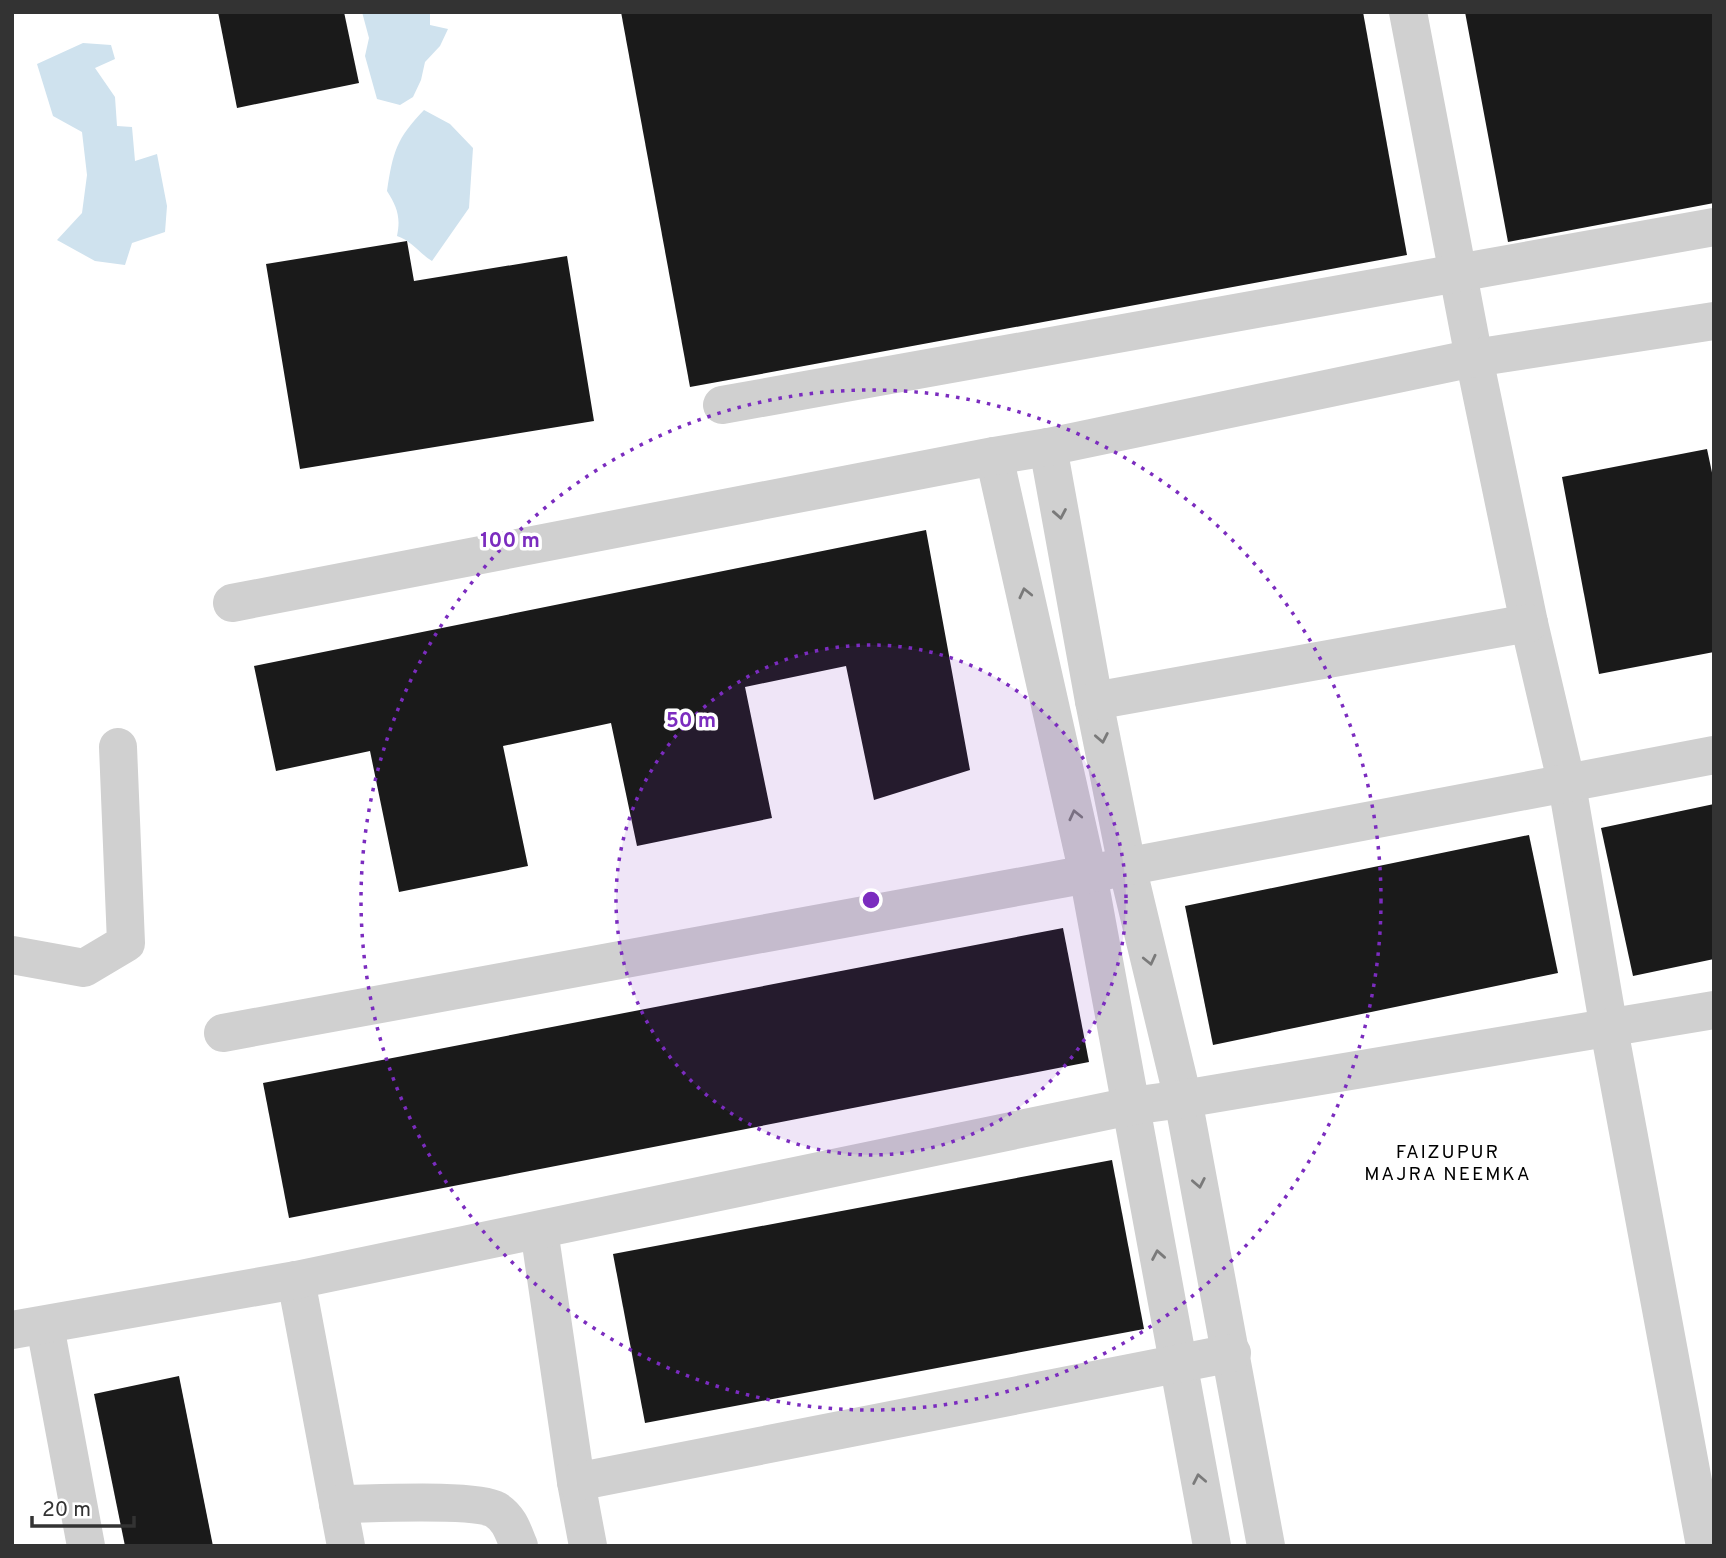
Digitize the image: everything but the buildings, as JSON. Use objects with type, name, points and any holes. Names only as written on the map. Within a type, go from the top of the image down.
[{"type":"street","points":[[1408,12],[1474,358],[1529,623],[1567,785],[1609,1029],[1705,1546]]},
{"type":"street","points":[[722,405],[1714,227]]},
{"type":"street","points":[[232,603],[1048,447],[1474,358],[1714,321]]},
{"type":"street","points":[[1048,447],[1094,701],[1128,866],[1183,1099],[1266,1546]]},
{"type":"street","points":[[994,456],[1088,874],[1212,1546]]},
{"type":"street","points":[[1094,701],[1529,623]]},
{"type":"street","points":[[12,955],[83,968],[126,943],[118,747]]},
{"type":"street","points":[[223,1032],[1088,874],[1714,755]]},
{"type":"street","points":[[86,1546],[29,1328],[296,1280],[1131,1106],[1714,1010]]},
{"type":"street","points":[[539,1230],[588,1546]]},
{"type":"street","points":[[296,1280],[346,1546]]},
{"type":"street","points":[[576,1482],[1232,1353]]},
{"type":"street","points":[[338,1504],[472,1504],[494,1510],[510,1522],[519,1546]]},
{"type":"water","points":[[362,12],[430,12],[430,25],[448,29],[440,46],[425,62],[413,97],[400,105],[377,99],[365,56],[369,38]]},
{"type":"water","points":[[83,43],[111,45],[115,59],[95,68],[115,97],[117,126],[132,127],[135,161],[157,154],[167,206],[165,232],[132,243],[125,265],[95,261],[57,240],[82,213],[87,175],[82,132],[53,116],[37,64]]},
{"type":"water","points":[[424,110],[450,124],[473,148],[469,208],[432,261],[397,236],[397,212],[387,191],[397,147],[407,129]]},
{"type":"district","name":"FAIZUPUR MAJRA NEEMKA","points":[[1448,1164]]}]
